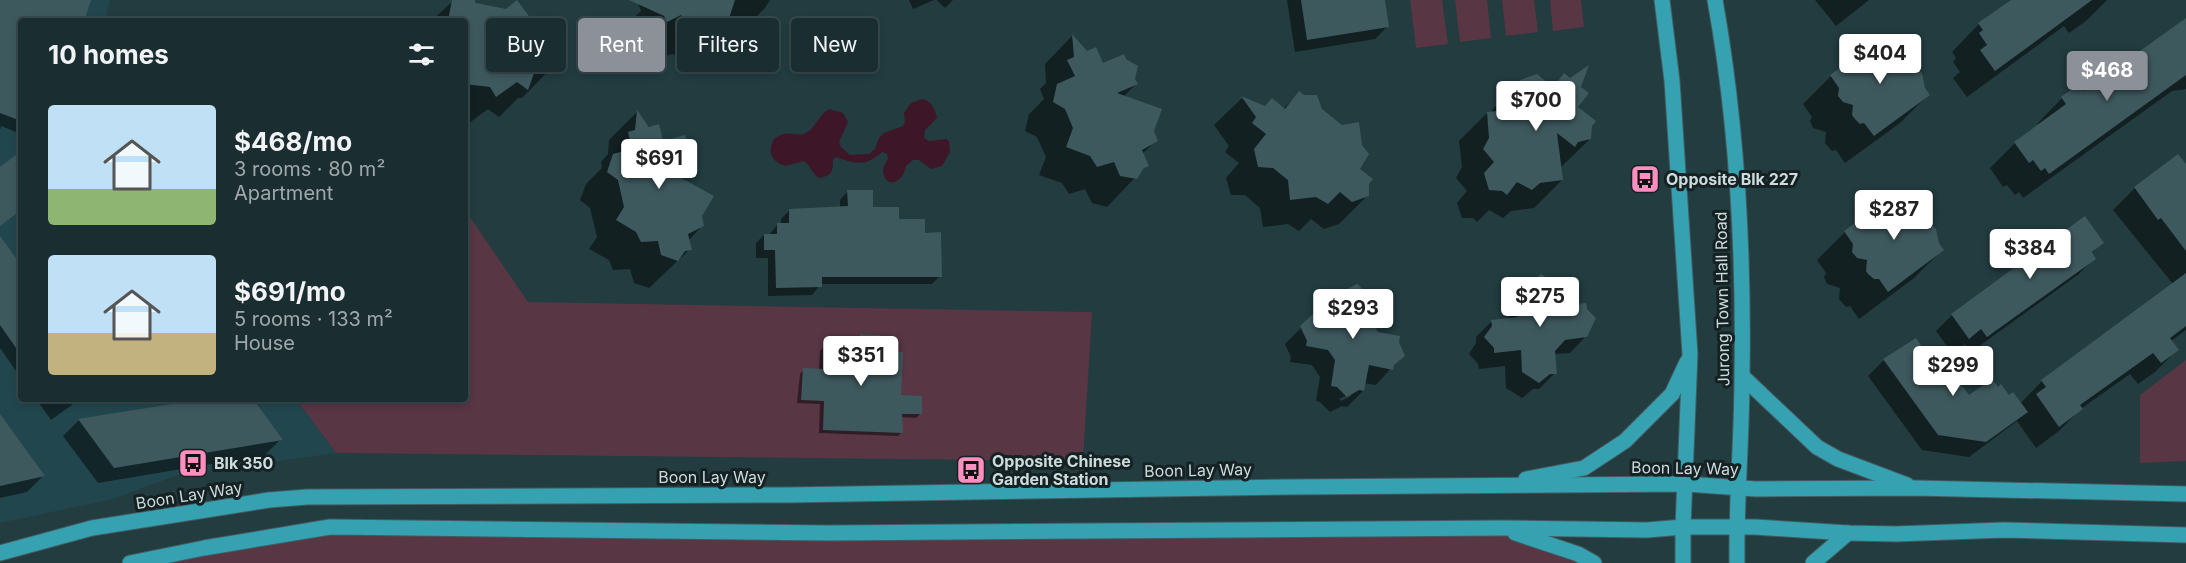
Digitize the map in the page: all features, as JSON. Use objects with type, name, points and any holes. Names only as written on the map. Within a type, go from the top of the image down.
[{"type":"main road","name":"Jurong Town Hall Road","points":[[1662,0],[1672,81],[1690,354],[1683,563]]},
{"type":"main road","name":"Jurong Town Hall Road","points":[[1715,0],[1723,45],[1740,227],[1743,377],[1737,486],[1737,563]]},
{"type":"main road","points":[[1484,487],[1584,468],[1625,441],[1672,394],[1690,354]]},
{"type":"main road","points":[[1743,377],[1816,447],[1838,459],[1915,488]]},
{"type":"main road","name":"Boon Lay Way","points":[[0,553],[92,528],[269,500],[307,497],[775,495],[1686,484],[1756,489],[1915,488],[2186,494]]},
{"type":"main road","points":[[130,563],[330,527],[828,533],[1501,528],[1647,530],[1737,527],[1896,534],[2004,530],[2186,535]]},
{"type":"main road","points":[[1501,528],[1578,554],[1594,563]]},
{"type":"main road","points":[[1814,563],[1848,533]]},
{"type":"shaded area","points":[[0,0],[110,0],[106,18],[18,18],[18,402],[298,402],[336,453],[178,475],[113,499],[0,523]]},
{"type":"shaded area","points":[[1410,0],[1442,0],[1448,44],[1416,48]]},
{"type":"shaded area","points":[[1455,0],[1487,0],[1491,38],[1460,42]]},
{"type":"shaded area","points":[[1502,0],[1534,0],[1538,32],[1506,36]]},
{"type":"shaded area","points":[[1550,0],[1581,0],[1584,27],[1553,31]]},
{"type":"shaded area","points":[[922,99],[932,106],[937,118],[925,130],[924,138],[929,141],[946,139],[949,141],[950,152],[942,166],[931,169],[919,160],[913,160],[906,166],[898,180],[890,182],[884,177],[883,171],[888,158],[887,154],[882,152],[871,160],[860,163],[836,157],[833,160],[831,172],[819,178],[804,161],[785,166],[776,162],[772,156],[771,148],[774,139],[784,134],[806,133],[829,109],[843,113],[848,122],[839,142],[841,147],[850,155],[869,154],[875,149],[879,138],[884,133],[903,126],[904,113],[911,103]]},
{"type":"shaded area","points":[[468,214],[528,302],[1092,312],[1083,461],[336,453],[298,402],[468,402]]},
{"type":"shaded area","points":[[2186,360],[2186,461],[2140,463],[2140,395]]},
{"type":"shaded area","points":[[330,527],[1501,528],[1594,563],[130,563]]},
{"type":"building","points":[[0,0],[91,0],[85,18],[18,18],[18,120],[0,113]]},
{"type":"building","points":[[452,0],[475,0],[476,3],[506,9],[517,0],[530,18],[486,18],[486,72],[535,72],[528,90],[517,82],[496,97],[490,87],[468,84],[468,18],[449,18]]},
{"type":"building","points":[[629,0],[735,0],[729,18],[683,18],[681,15],[667,22],[664,16]]},
{"type":"building","points":[[1301,0],[1385,0],[1389,27],[1307,40]]},
{"type":"building","points":[[2011,0],[2092,0],[1995,71],[1980,50],[1987,45],[1979,33],[1983,30],[1978,23]]},
{"type":"building","points":[[2186,18],[2186,75],[2049,174],[2045,168],[2041,171],[2033,160],[2029,163],[2014,142],[2066,104],[2061,97],[2079,84],[2084,91]]},
{"type":"building","points":[[1072,34],[1087,51],[1096,47],[1103,63],[1124,54],[1126,59],[1138,66],[1135,79],[1138,84],[1117,93],[1162,109],[1154,131],[1158,141],[1142,150],[1149,166],[1144,168],[1137,179],[1120,176],[1114,162],[1097,167],[1090,156],[1066,147],[1073,128],[1065,109],[1053,102],[1057,84],[1075,76],[1067,60],[1074,57]]},
{"type":"building","points":[[1887,35],[1892,42],[1905,50],[1908,66],[1922,73],[1925,88],[1930,95],[1874,136],[1864,123],[1860,124],[1854,118],[1853,105],[1843,102],[1838,96],[1839,88],[1830,75]]},
{"type":"building","points":[[1589,65],[1581,87],[1589,93],[1578,107],[1596,121],[1592,126],[1591,139],[1578,142],[1575,147],[1557,133],[1563,180],[1540,183],[1532,190],[1517,182],[1507,195],[1502,191],[1489,190],[1484,173],[1494,162],[1483,149],[1489,138],[1487,112],[1506,110],[1519,94],[1520,80],[1537,74],[1553,87],[1564,73],[1570,78]]},
{"type":"building","points":[[1299,91],[1304,95],[1317,95],[1322,109],[1342,125],[1359,122],[1362,145],[1369,154],[1360,169],[1373,179],[1369,184],[1369,196],[1352,202],[1340,192],[1328,204],[1316,197],[1290,200],[1288,180],[1273,168],[1258,167],[1254,149],[1266,134],[1252,123],[1256,117],[1241,96],[1265,106],[1272,98],[1285,109]]},
{"type":"building","points":[[637,110],[649,127],[659,124],[663,141],[685,135],[687,141],[697,149],[692,162],[693,167],[672,173],[714,196],[702,216],[704,226],[688,234],[692,250],[685,251],[678,261],[661,255],[658,241],[641,242],[636,232],[616,220],[624,207],[618,180],[607,172],[613,154],[632,149],[628,132],[635,130]]},
{"type":"building","points":[[18,153],[18,212],[0,226],[0,167]]},
{"type":"building","points":[[2178,154],[2186,164],[2186,251],[2161,218],[2158,220],[2134,187]]},
{"type":"building","points":[[847,190],[873,190],[873,207],[899,207],[899,219],[925,219],[925,233],[941,232],[942,277],[822,277],[822,287],[776,288],[775,250],[764,250],[764,234],[777,234],[777,223],[789,223],[789,209],[848,206]]},
{"type":"building","points":[[1901,190],[1922,210],[1921,222],[1932,225],[1936,229],[1939,243],[1944,250],[1888,292],[1879,279],[1874,279],[1866,271],[1867,260],[1857,258],[1852,252],[1853,244],[1844,231]]},
{"type":"building","points":[[2085,216],[2104,243],[2092,252],[2096,259],[1987,337],[1981,329],[1969,339],[1951,314]]},
{"type":"building","points":[[0,236],[18,261],[18,351],[0,325]]},
{"type":"building","points":[[2186,273],[2186,326],[2170,338],[2179,350],[2161,363],[2153,353],[2080,405],[2083,409],[2059,427],[2036,394],[2046,387],[2041,380]]},
{"type":"building","points":[[1541,274],[1553,282],[1558,281],[1560,306],[1586,303],[1587,309],[1596,318],[1587,337],[1565,340],[1555,351],[1557,374],[1550,374],[1539,383],[1522,372],[1521,350],[1494,353],[1494,348],[1484,337],[1492,326],[1491,320],[1517,317],[1525,307],[1523,285],[1529,284]]},
{"type":"building","points":[[1357,284],[1368,293],[1374,294],[1370,319],[1378,332],[1400,336],[1399,342],[1405,356],[1394,365],[1393,370],[1369,365],[1364,391],[1359,390],[1347,397],[1337,387],[1331,386],[1335,360],[1328,350],[1306,346],[1307,341],[1300,326],[1315,312],[1336,316],[1339,293]]},
{"type":"building","points":[[860,334],[880,335],[885,342],[898,342],[897,352],[903,352],[901,395],[922,396],[922,414],[902,414],[903,433],[823,430],[824,401],[801,400],[803,368],[823,369],[823,345],[859,346]]},
{"type":"building","points":[[1916,338],[1927,354],[1934,349],[1969,395],[1992,379],[1998,387],[2001,384],[2009,395],[2013,392],[2028,412],[1986,442],[1938,435],[1883,359]]},
{"type":"building","points":[[184,402],[255,402],[283,440],[114,468],[78,419]]},
{"type":"building","points":[[0,414],[45,476],[0,486]]},
{"type":"place","name":"Opposite Blk 227","points":[[1645,179]]},
{"type":"place","name":"Blk 350","points":[[193,463]]},
{"type":"place","name":"Opposite Chinese Garden Station","points":[[971,470]]}]
